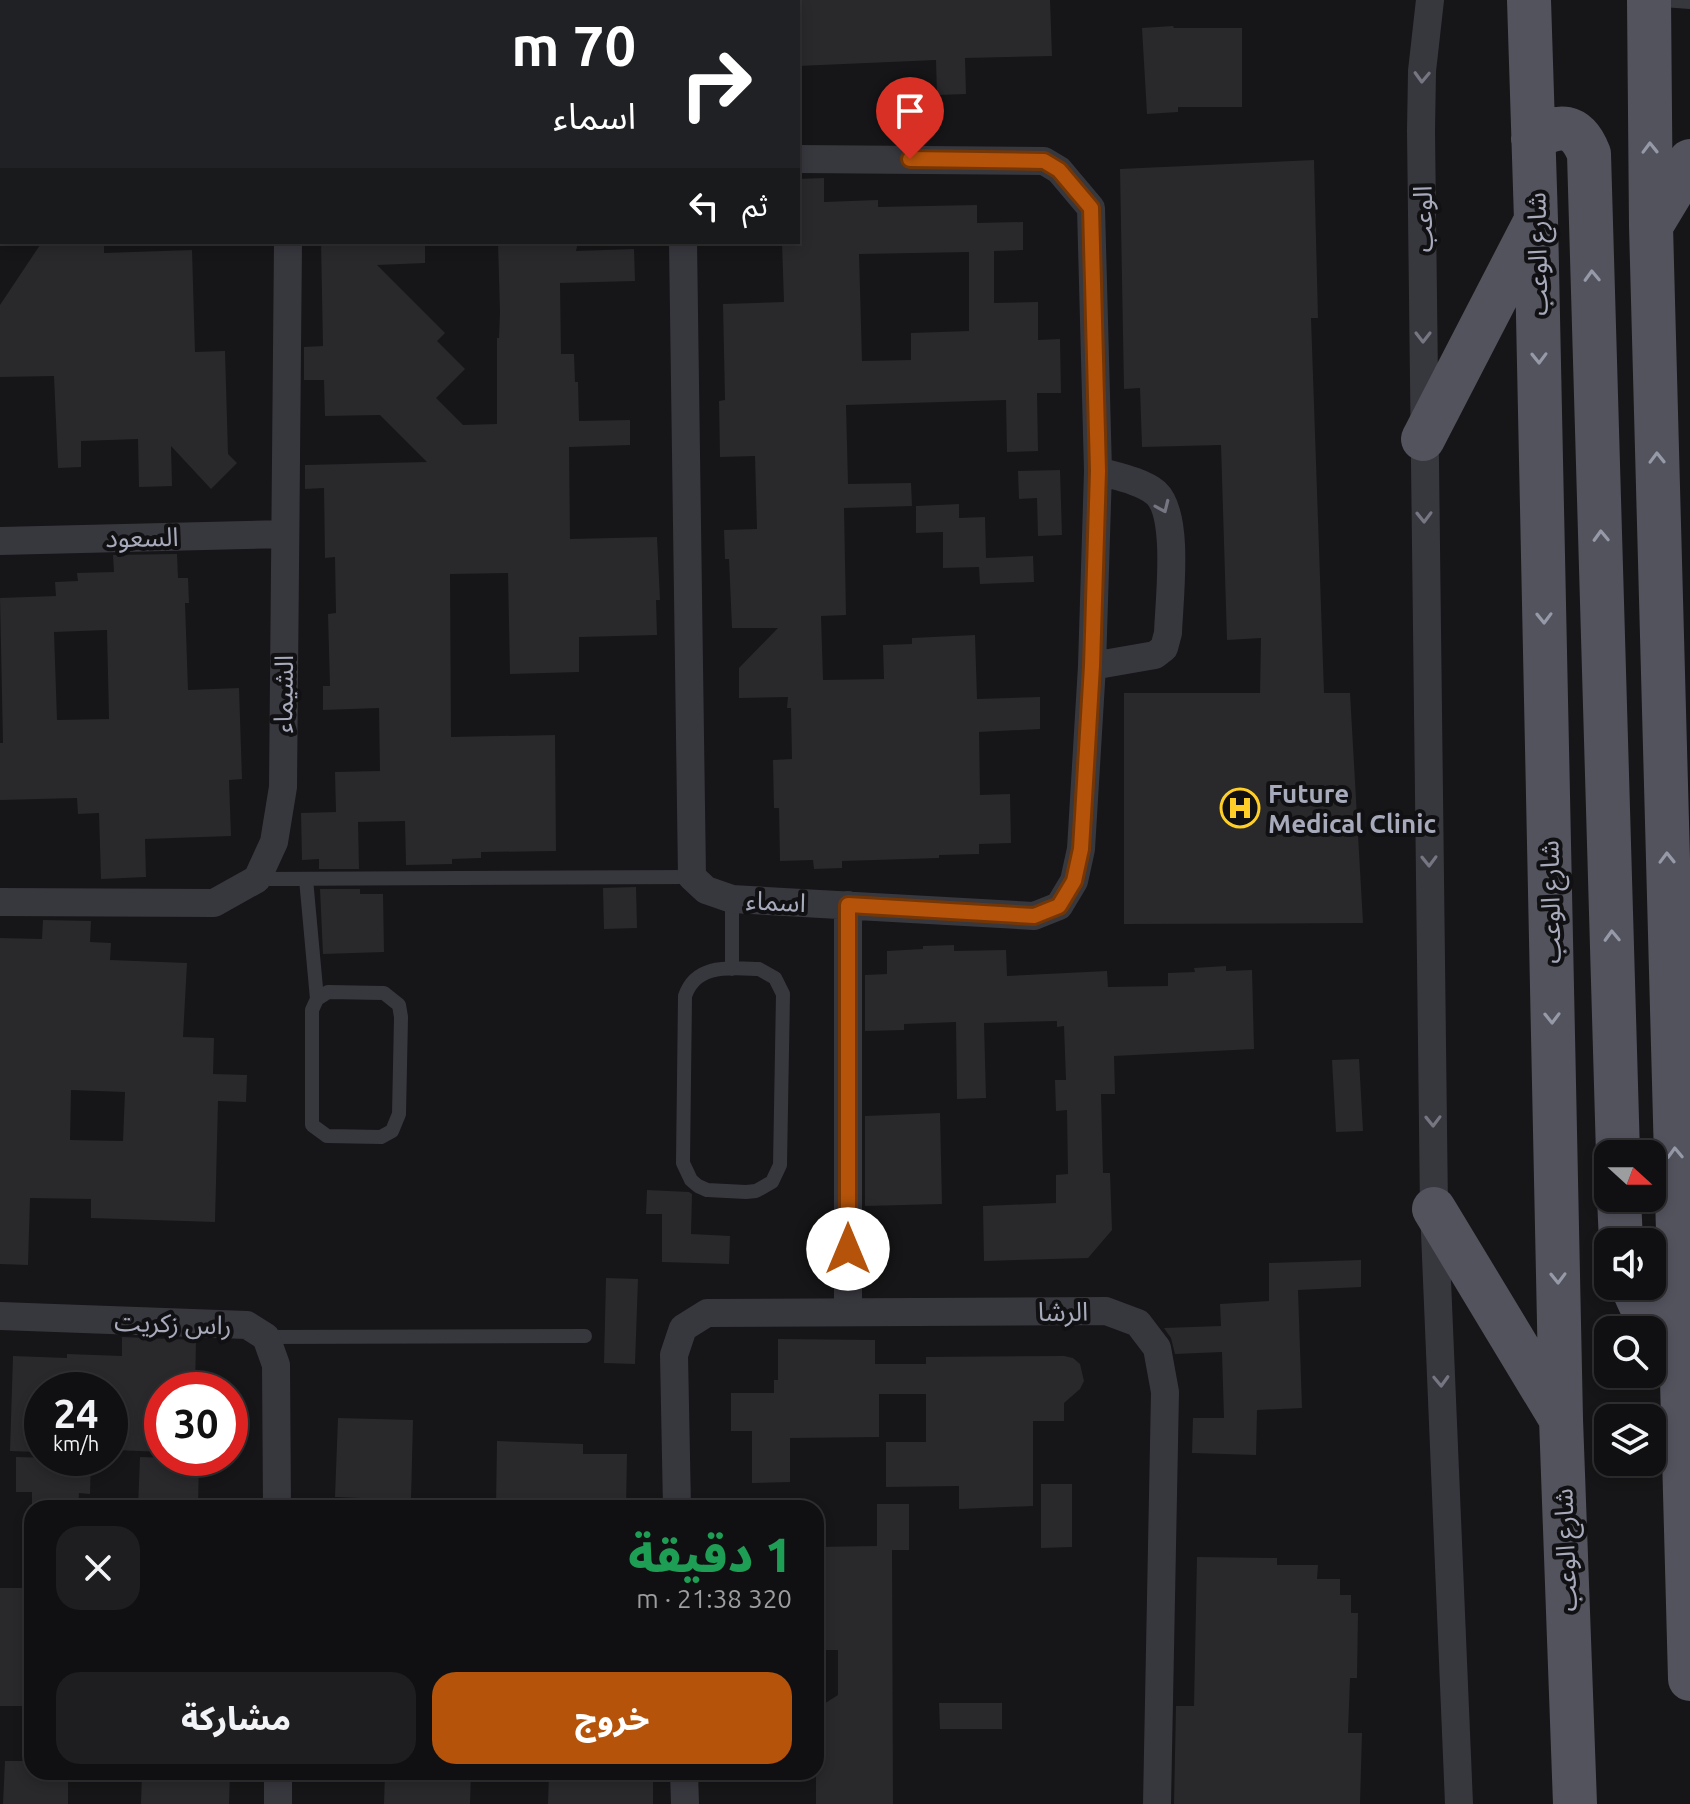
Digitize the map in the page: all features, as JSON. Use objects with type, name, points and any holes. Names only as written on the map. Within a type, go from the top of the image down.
[{"type":"main road","name":"شارع الوعب","points":[[1529,0],[1561,1419],[1575,1804]]},
{"type":"main road","points":[[1532,64],[1547,17],[1559,0]]},
{"type":"main road","points":[[1649,0],[1651,226],[1680,942],[1681,1372],[1690,1679]]},
{"type":"main road","points":[[1533,139],[1548,129],[1563,128],[1574,131],[1583,140],[1589,154],[1618,1140]]},
{"type":"main road","points":[[1651,226],[1690,161]]},
{"type":"main road","points":[[1423,439],[1536,220]]},
{"type":"main road","points":[[1434,1209],[1561,1419]]},
{"type":"main road","points":[[1666,1350],[1681,1372]]},
{"type":"street","name":"الوعب","points":[[1423,439],[1422,71],[1430,0]]},
{"type":"street","name":"اسماء","points":[[692,877],[706,890],[732,899],[1034,916],[1059,906],[1074,881],[1081,849],[1092,666],[1098,471],[1091,208],[1059,170],[1044,161],[800,159]]},
{"type":"street","name":"الشيماء","points":[[257,879],[274,842],[283,787],[288,244]]},
{"type":"street","points":[[683,244],[692,877]]},
{"type":"street","points":[[1423,439],[1434,1209],[1459,1804]]},
{"type":"street","points":[[1092,666],[1155,655],[1164,648],[1168,633],[1170,525],[1161,500],[1154,491],[1098,471]]},
{"type":"street","name":"السعود","points":[[0,541],[285,534]]},
{"type":"street","points":[[0,902],[214,903],[257,879]]},
{"type":"street","points":[[848,905],[848,1312]]},
{"type":"street","name":"الرشا","points":[[677,1500],[674,1355],[683,1328],[707,1313],[1106,1311],[1138,1323],[1157,1348],[1165,1392],[1157,1804]]},
{"type":"street","name":"راس زكريت","points":[[0,1316],[247,1325],[266,1337],[276,1365],[277,1500]]},
{"type":"street","points":[[278,1780],[278,1804]]},
{"type":"street","points":[[684,1780],[685,1804]]},
{"type":"lane","points":[[1663,0],[1690,2]]},
{"type":"lane","points":[[257,879],[692,877]]},
{"type":"lane","points":[[306,879],[317,999],[311,1016],[312,1125],[327,1136],[387,1135],[396,1126],[399,1114],[399,1005],[390,996],[378,992],[328,992],[317,999]]},
{"type":"lane","points":[[732,899],[732,969]]},
{"type":"lane","points":[[732,969],[767,972],[775,978],[783,994],[780,1165],[772,1182],[756,1191],[707,1190],[691,1180],[683,1163],[685,996],[688,986],[701,973],[732,969]]},
{"type":"lane","points":[[266,1337],[585,1336]]},
{"type":"building","points":[[800,0],[1050,0],[1052,56],[965,58],[966,94],[937,95],[936,60],[800,66]]},
{"type":"building","points":[[1142,28],[1242,28],[1242,107],[1178,107],[1178,112],[1147,114]]},
{"type":"building","points":[[1314,160],[1318,318],[1311,318],[1324,693],[1350,693],[1363,923],[1124,924],[1124,693],[1260,693],[1261,638],[1227,640],[1221,445],[1142,447],[1140,388],[1124,389],[1120,169]]},
{"type":"building","points":[[824,178],[824,202],[878,200],[878,207],[977,205],[977,223],[1023,222],[1023,250],[994,251],[994,303],[1038,302],[1038,340],[1060,339],[1061,393],[1037,393],[1038,451],[1007,452],[1006,400],[846,405],[848,484],[911,483],[912,506],[844,508],[846,615],[821,616],[823,680],[884,679],[883,645],[912,644],[912,638],[975,635],[977,699],[1040,697],[1040,729],[979,732],[980,795],[1010,794],[1011,843],[979,844],[979,854],[842,861],[842,868],[814,869],[813,860],[780,861],[779,808],[774,808],[773,760],[792,759],[791,708],[787,708],[788,697],[739,698],[739,668],[778,628],[732,628],[729,559],[725,559],[724,530],[757,529],[755,456],[720,457],[719,401],[725,400],[723,304],[784,302],[782,244],[800,244],[800,179]],"holes":[[[969,252],[969,331],[911,333],[911,360],[862,361],[859,254]]]},
{"type":"building","points":[[41,244],[104,244],[104,253],[192,250],[195,352],[225,351],[228,454],[237,463],[211,489],[171,446],[172,486],[139,487],[138,439],[81,441],[81,467],[58,468],[54,376],[0,377],[0,305]]},
{"type":"building","points":[[321,244],[425,244],[425,263],[377,265],[445,333],[437,341],[465,369],[436,398],[463,425],[497,424],[498,244],[578,244],[576,251],[634,249],[635,281],[560,283],[561,354],[574,354],[579,421],[630,420],[630,445],[569,447],[570,539],[657,537],[660,600],[656,600],[657,635],[579,637],[579,672],[510,674],[508,573],[450,574],[451,737],[555,735],[556,851],[481,852],[481,858],[452,859],[452,864],[406,865],[405,821],[358,822],[359,869],[319,869],[319,859],[302,860],[301,813],[336,812],[335,772],[380,771],[379,708],[323,710],[323,686],[330,686],[328,614],[336,613],[335,557],[325,558],[324,488],[305,489],[305,465],[427,462],[380,415],[325,416],[324,380],[304,380],[304,347],[323,346]]},
{"type":"building","points":[[1060,470],[1062,535],[1038,536],[1037,498],[1019,499],[1018,471]]},
{"type":"building","points":[[959,504],[959,518],[985,517],[986,558],[1033,556],[1034,582],[980,584],[979,567],[943,568],[943,532],[916,533],[916,506]]},
{"type":"building","points":[[177,554],[178,578],[188,578],[189,603],[185,603],[188,690],[239,688],[242,779],[229,780],[231,836],[145,839],[146,877],[101,879],[99,813],[78,814],[77,798],[0,800],[0,743],[3,743],[0,598],[56,596],[55,582],[78,581],[77,573],[114,572],[113,555]],"holes":[[[107,630],[109,719],[57,720],[54,632]]]},
{"type":"building","points":[[636,887],[637,928],[604,929],[603,888]]},
{"type":"building","points":[[320,889],[360,889],[360,894],[383,894],[384,952],[323,954]]},
{"type":"building","points":[[43,920],[91,921],[90,942],[111,943],[110,960],[187,963],[183,1037],[214,1038],[213,1074],[247,1075],[246,1102],[218,1101],[215,1222],[91,1218],[91,1199],[30,1198],[28,1265],[0,1264],[0,938],[42,939]],"holes":[[[71,1090],[125,1092],[123,1141],[70,1140]]]},
{"type":"building","points":[[954,945],[954,951],[1006,950],[1007,976],[1107,971],[1108,987],[1168,986],[1168,973],[1195,972],[1194,968],[1226,966],[1226,971],[1252,970],[1254,1049],[1114,1056],[1115,1094],[1101,1094],[1103,1173],[1110,1173],[1112,1230],[1088,1258],[984,1261],[983,1206],[1056,1203],[1056,1175],[1068,1174],[1067,1110],[1056,1111],[1055,1080],[1066,1080],[1064,1026],[1057,1027],[1057,1021],[984,1023],[986,1098],[957,1099],[956,1022],[904,1024],[904,1030],[865,1031],[865,975],[887,974],[887,951]]},
{"type":"building","points":[[1359,1059],[1363,1131],[1336,1132],[1332,1060]]},
{"type":"building","points":[[940,1113],[942,1204],[865,1206],[865,1116]]},
{"type":"building","points":[[647,1190],[692,1194],[691,1234],[730,1236],[729,1264],[662,1262],[662,1214],[646,1214]]},
{"type":"building","points":[[1361,1260],[1361,1287],[1298,1290],[1302,1408],[1257,1410],[1256,1455],[1192,1453],[1193,1418],[1224,1418],[1222,1352],[1175,1354],[1171,1338],[1164,1328],[1221,1326],[1220,1304],[1269,1301],[1269,1263]]},
{"type":"building","points":[[606,1278],[638,1279],[635,1364],[604,1363]]},
{"type":"building","points":[[122,1337],[196,1340],[195,1372],[144,1372],[144,1451],[128,1451],[128,1372],[24,1372],[24,1452],[10,1451],[13,1356],[122,1356]]},
{"type":"building","points":[[778,1339],[875,1340],[875,1364],[926,1364],[926,1357],[1064,1356],[1080,1364],[1084,1381],[1080,1389],[1064,1403],[1064,1421],[1033,1421],[1033,1506],[959,1509],[959,1486],[886,1487],[886,1442],[926,1442],[926,1394],[879,1394],[879,1437],[790,1438],[790,1482],[752,1483],[752,1431],[731,1431],[731,1393],[774,1393],[774,1380],[778,1380]]},
{"type":"building","points":[[338,1418],[413,1420],[411,1500],[335,1497]]},
{"type":"building","points":[[497,1441],[583,1444],[583,1454],[627,1454],[626,1500],[496,1500]]},
{"type":"building","points":[[16,1457],[24,1457],[24,1476],[91,1476],[90,1494],[79,1493],[79,1500],[32,1500],[32,1492],[16,1492]]},
{"type":"building","points":[[140,1457],[144,1457],[144,1476],[199,1476],[198,1500],[138,1500]]},
{"type":"building","points":[[1041,1484],[1072,1484],[1072,1547],[1041,1548]]},
{"type":"building","points":[[877,1504],[909,1504],[909,1550],[892,1550],[893,1804],[816,1804],[816,1780],[824,1780],[824,1704],[838,1695],[838,1650],[824,1650],[824,1547],[877,1546]]},
{"type":"building","points":[[1197,1557],[1277,1558],[1277,1565],[1318,1565],[1317,1579],[1340,1579],[1340,1595],[1351,1595],[1351,1613],[1358,1613],[1357,1678],[1350,1678],[1348,1733],[1362,1733],[1360,1804],[1174,1804],[1176,1706],[1194,1706]]},
{"type":"building","points":[[0,1588],[24,1588],[24,1706],[0,1706]]},
{"type":"building","points":[[939,1703],[1002,1703],[1002,1729],[940,1729]]},
{"type":"building","points":[[5,1761],[24,1761],[24,1780],[68,1780],[68,1804],[3,1804]]},
{"type":"building","points":[[142,1780],[230,1780],[229,1804],[141,1804]]},
{"type":"building","points":[[385,1780],[471,1780],[470,1804],[384,1804]]},
{"type":"building","points":[[549,1780],[653,1780],[653,1804],[548,1804]]},
{"type":"place","name":"Future Medical Clinic","points":[[1240,808]]},
{"type":"route","points":[[848,1249],[848,905],[1034,916],[1059,906],[1074,881],[1081,849],[1092,666],[1098,471],[1091,208],[1059,170],[1044,161],[910,159]]}]
